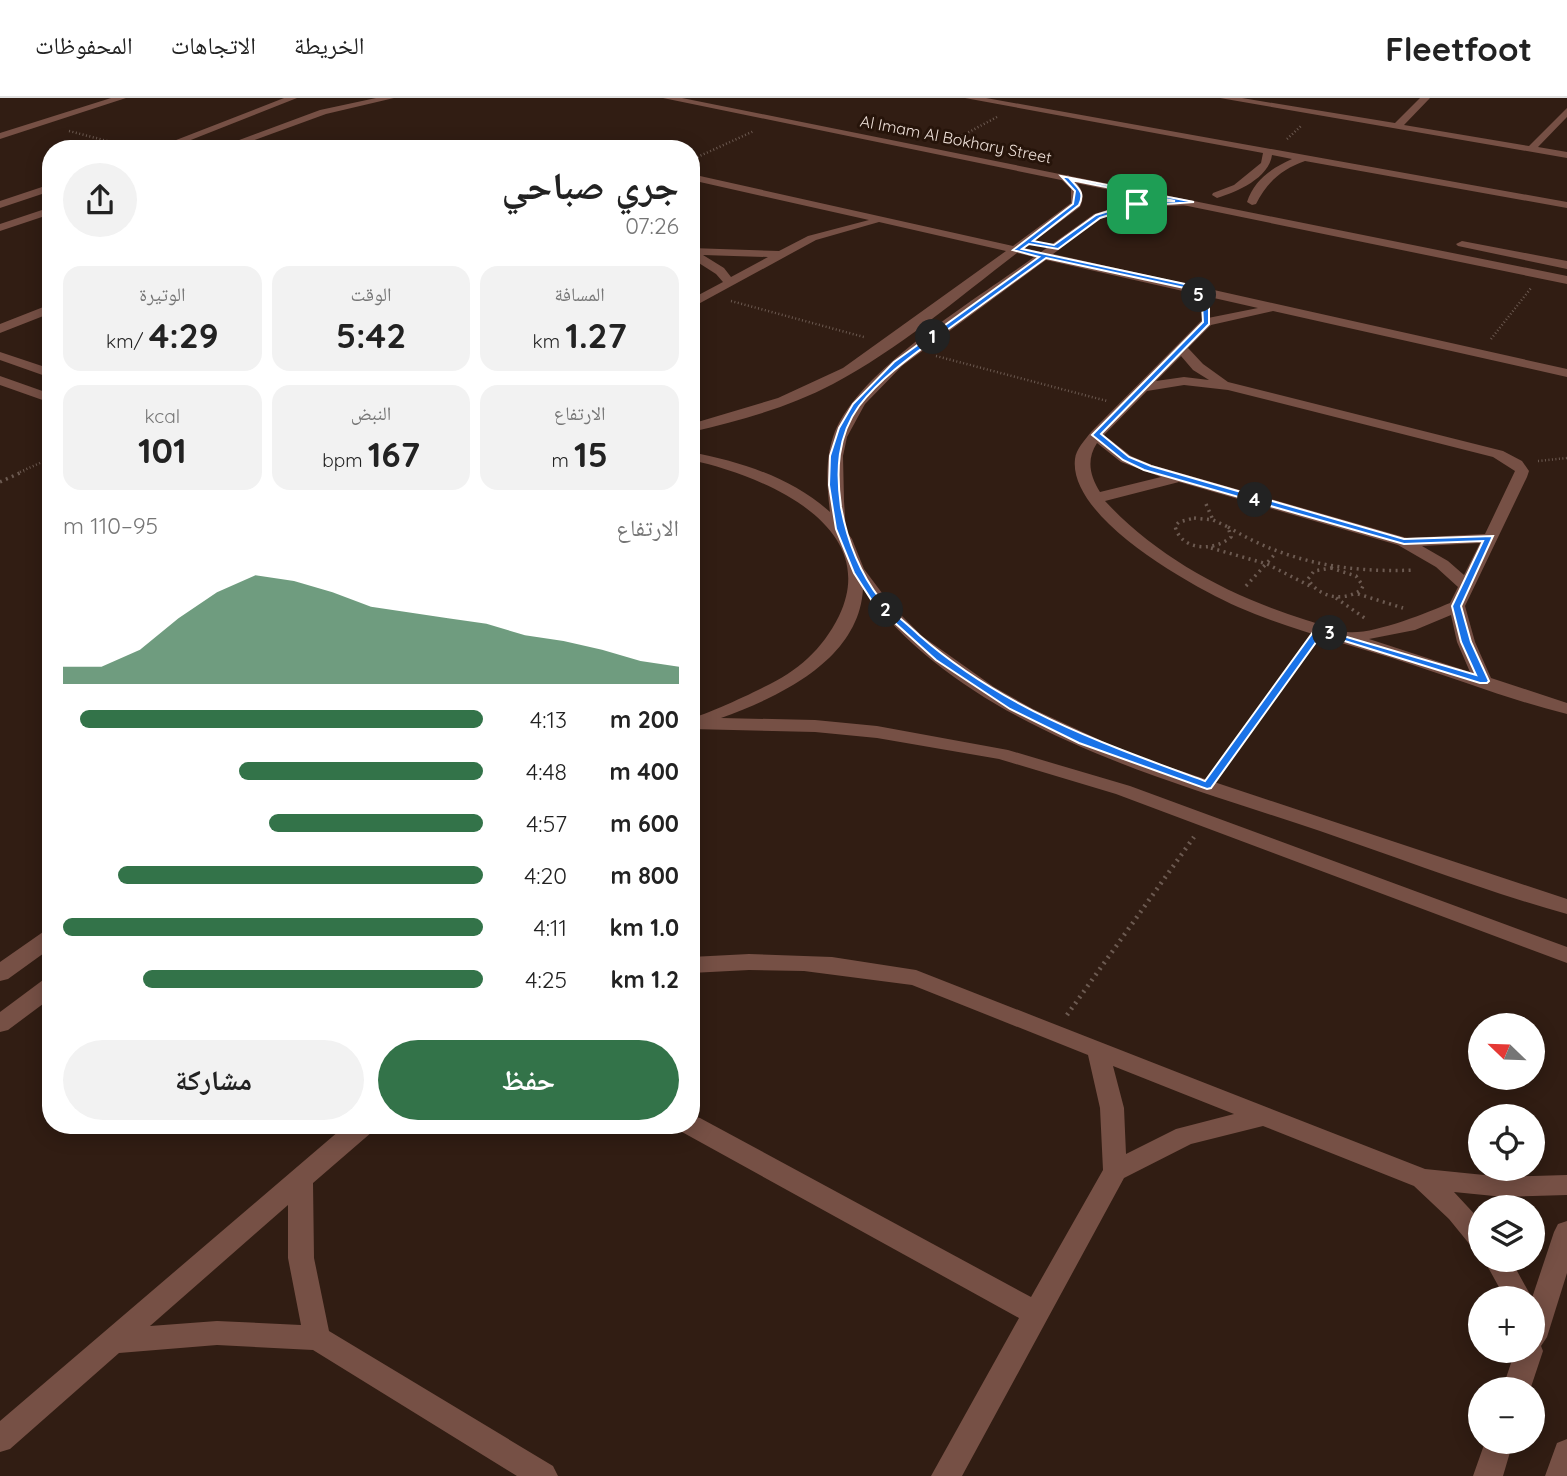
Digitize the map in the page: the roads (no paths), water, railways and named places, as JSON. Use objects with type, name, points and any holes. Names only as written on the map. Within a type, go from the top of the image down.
[{"type":"street","points":[[0,129],[100,98]]},
{"type":"street","points":[[0,136],[121,98]]},
{"type":"street","points":[[245,140],[363,98]]},
{"type":"street","points":[[323,112],[389,98]]},
{"type":"street","name":"Al Imam Al Bokhary Street","points":[[668,98],[1067,172]]},
{"type":"street","name":"Al Imam Al Bokhary Street","points":[[717,98],[949,143],[1191,202],[1567,279]]},
{"type":"street","points":[[972,98],[1567,205]]},
{"type":"street","points":[[1225,98],[1567,155]]},
{"type":"street","points":[[1275,107],[1285,98]]},
{"type":"street","points":[[1397,127],[1425,98]]},
{"type":"street","points":[[182,140],[291,100]]},
{"type":"street","points":[[1531,149],[1567,111]]},
{"type":"street","points":[[1217,195],[1238,187],[1266,164],[1270,152]]},
{"type":"street","points":[[1252,202],[1257,189],[1285,165],[1305,158]]},
{"type":"street","points":[[700,170],[1022,246],[1488,342],[1567,362]]},
{"type":"street","points":[[700,426],[765,409],[808,392],[841,376],[889,344],[1076,205],[1078,191],[1067,172]]},
{"type":"street","points":[[700,179],[884,220],[1022,246]]},
{"type":"street","points":[[0,205],[42,190]]},
{"type":"street","points":[[1204,193],[1265,205]]},
{"type":"street","points":[[1191,202],[1137,204],[1098,216],[914,351],[874,384],[856,405],[843,428],[834,456],[833,485],[841,529],[859,573],[877,602],[940,658],[986,691],[1083,740],[1207,786],[1567,907]]},
{"type":"street","points":[[811,238],[819,222],[820,206]]},
{"type":"street","points":[[0,228],[42,213]]},
{"type":"street","points":[[700,299],[811,238],[884,220]]},
{"type":"street","points":[[1444,241],[1567,265]]},
{"type":"street","points":[[700,251],[782,254]]},
{"type":"street","points":[[1050,252],[1191,288],[1567,373]]},
{"type":"street","points":[[700,257],[730,283]]},
{"type":"street","points":[[1191,288],[1206,305],[1206,322]]},
{"type":"street","points":[[0,316],[42,300]]},
{"type":"street","points":[[1289,310],[1244,313],[1206,322],[1096,435],[1086,449],[1082,464],[1086,480],[1097,498],[1134,538],[1154,554],[1195,580],[1233,599],[1320,630],[1567,709]]},
{"type":"street","points":[[0,329],[42,312]]},
{"type":"street","points":[[1181,348],[1198,367],[1228,386]]},
{"type":"street","points":[[0,356],[42,371]]},
{"type":"street","points":[[0,380],[42,396]]},
{"type":"street","points":[[1144,387],[1184,381],[1228,386],[1497,454],[1517,464],[1522,471],[1520,477],[1457,606],[1434,617],[1378,633],[1349,638]]},
{"type":"street","points":[[1096,435],[1126,459],[1180,478],[1404,542],[1441,564],[1468,587]]},
{"type":"street","points":[[700,457],[764,475],[809,499],[841,529]]},
{"type":"street","points":[[1097,498],[1180,478]]},
{"type":"street","points":[[1404,542],[1490,538]]},
{"type":"street","points":[[700,720],[751,701],[800,673],[835,641],[854,607],[859,573]]},
{"type":"street","points":[[1457,606],[1466,642],[1483,681]]},
{"type":"street","points":[[700,723],[815,726],[939,741],[1062,770],[1206,820],[1567,955]]},
{"type":"street","points":[[0,973],[42,943]]},
{"type":"street","points":[[700,964],[758,960],[803,961],[860,967],[916,978],[1423,1180],[1504,1187],[1567,1185]]},
{"type":"street","points":[[0,1024],[42,993]]},
{"type":"street","points":[[946,1476],[1115,1171],[1112,1108],[1098,1050]]},
{"type":"street","points":[[1115,1171],[1185,1136],[1263,1116]]},
{"type":"street","points":[[700,1130],[1035,1313]]},
{"type":"street","points":[[0,1439],[353,1134]]},
{"type":"street","points":[[1423,1180],[1468,1224]]},
{"type":"street","points":[[300,1182],[302,1258],[317,1338]]},
{"type":"street","points":[[1545,1299],[1567,1232]]},
{"type":"street","points":[[114,1341],[218,1333],[317,1338],[543,1476]]},
{"type":"street","points":[[1560,1476],[1567,1453]]},
{"type":"street","points":[[1488,1476],[1495,1454]]}]
